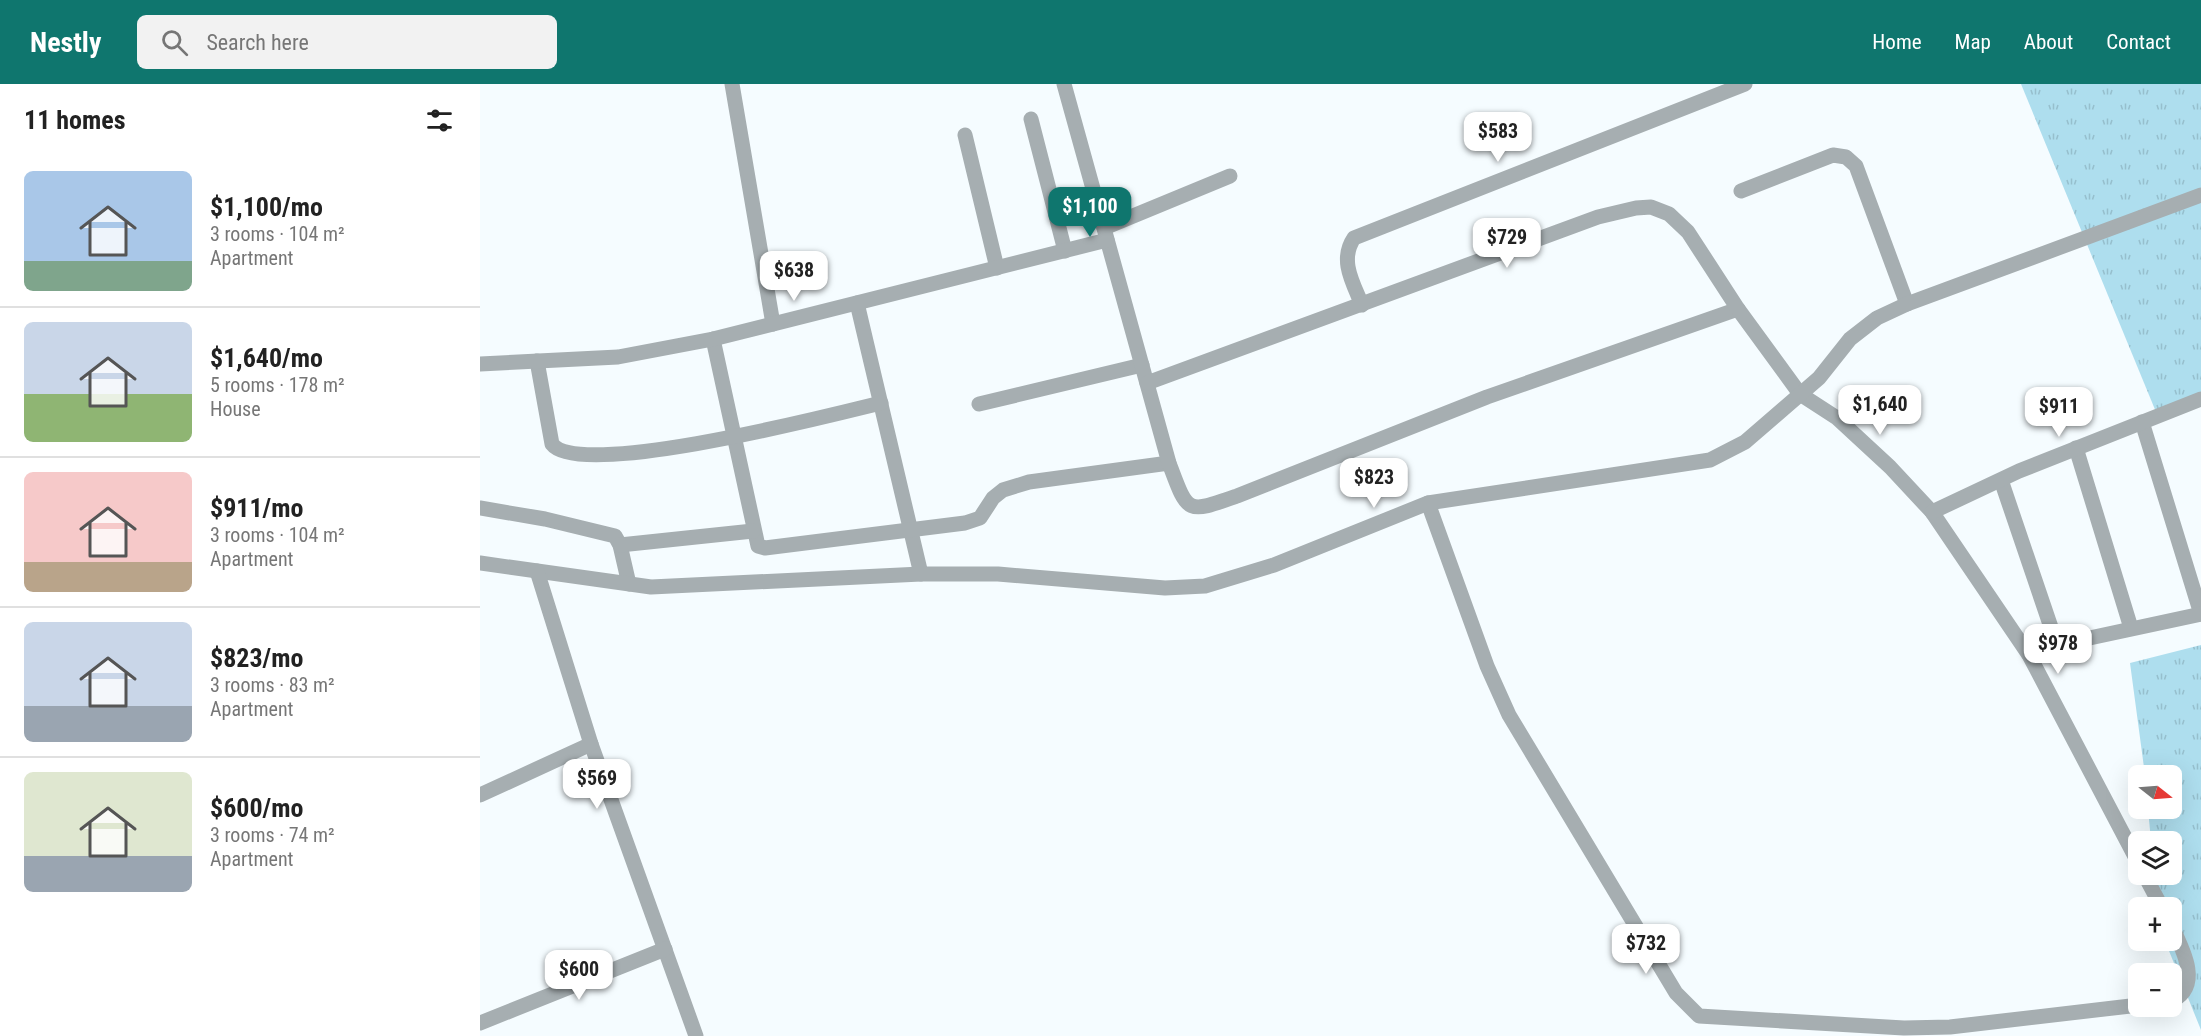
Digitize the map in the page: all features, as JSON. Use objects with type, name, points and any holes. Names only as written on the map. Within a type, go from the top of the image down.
[{"type":"street","points":[[732,84],[773,324]]},
{"type":"street","points":[[1064,84],[1169,464],[1183,500],[1192,507],[1203,508],[1487,397],[1738,309]]},
{"type":"street","points":[[1362,305],[1349,274],[1347,256],[1354,238],[1745,84]]},
{"type":"street","points":[[1031,119],[1065,251]]},
{"type":"street","points":[[964,135],[997,268]]},
{"type":"street","points":[[1741,191],[1833,155],[1846,158],[1856,166],[1907,304]]},
{"type":"street","points":[[480,364],[618,357],[713,339],[1065,251],[1230,176]]},
{"type":"street","points":[[480,563],[651,587],[921,574],[998,574],[1165,588],[1205,586],[1274,565],[1428,503],[1710,460],[1745,442],[1819,378],[1850,339],[1877,318],[1907,304],[2201,195]]},
{"type":"street","points":[[1147,383],[1598,218],[1636,208],[1651,207],[1669,214],[1688,232],[1738,309],[1800,394],[1836,418],[1890,467],[1932,512],[2029,655],[2128,843]]},
{"type":"street","points":[[857,303],[921,574]]},
{"type":"street","points":[[713,339],[753,531],[758,546],[765,548],[910,528],[965,524],[980,518],[993,498],[1003,490],[1029,482],[1169,464]]},
{"type":"street","points":[[537,361],[552,444],[556,450],[567,454],[598,456],[734,438],[881,403]]},
{"type":"street","points":[[979,404],[1142,365]]},
{"type":"street","points":[[1932,512],[2076,448],[2201,399]]},
{"type":"street","points":[[2029,655],[2057,645],[2201,614],[2142,422]]},
{"type":"street","points":[[2076,448],[2131,628]]},
{"type":"street","points":[[2001,480],[2057,645]]},
{"type":"street","points":[[1428,503],[1487,666],[1509,714],[1676,993],[1699,1016],[1903,1032],[1950,1031],[2128,1007]]},
{"type":"street","points":[[480,508],[615,536],[620,544],[629,584]]},
{"type":"street","points":[[620,544],[753,531]]},
{"type":"street","points":[[537,571],[591,744],[696,1036]]},
{"type":"street","points":[[480,795],[591,744]]},
{"type":"street","points":[[2182,946],[2189,959],[2194,981],[2190,991],[2182,995]]},
{"type":"street","points":[[480,1023],[665,949]]},
{"type":"green space","points":[[2021,84],[2201,84],[2201,398],[2156,412]]},
{"type":"green space","points":[[2201,645],[2201,1030],[2182,983],[2182,963],[2174,963],[2169,951],[2182,951],[2182,897],[2156,897],[2155,885],[2182,885],[2182,831],[2150,831],[2149,819],[2182,819],[2182,765],[2144,765],[2130,663]]}]
